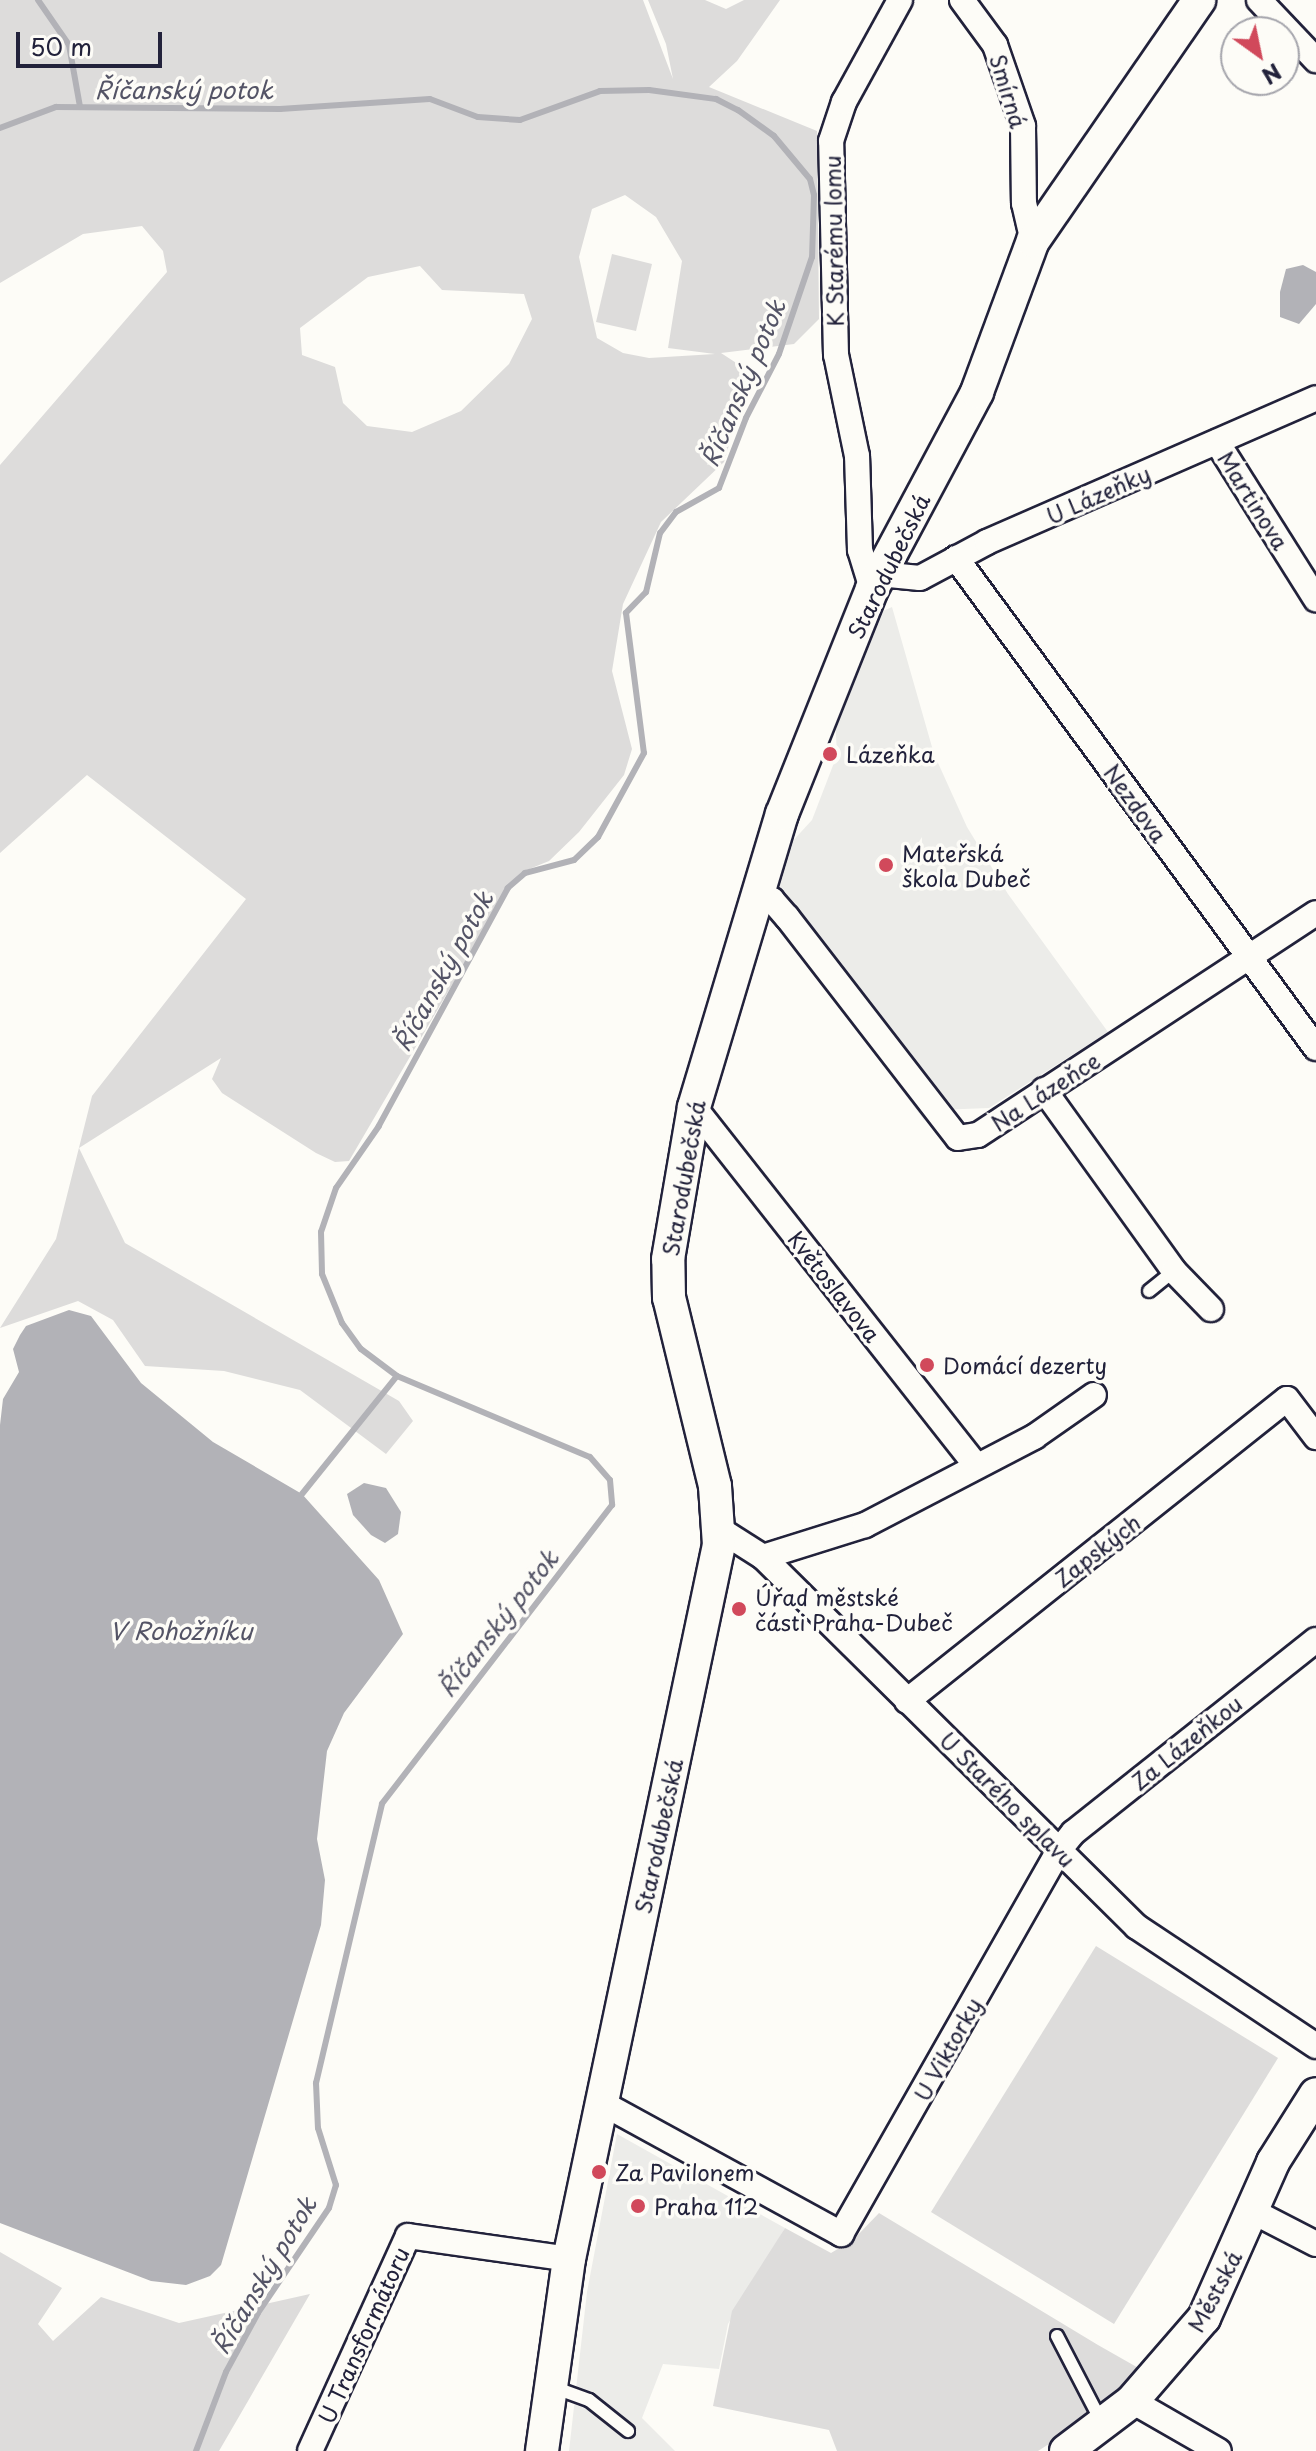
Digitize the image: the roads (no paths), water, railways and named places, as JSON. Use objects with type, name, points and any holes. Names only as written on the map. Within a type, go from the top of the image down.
[{"type":"street","name":"K Starému lomu","points":[[876,581],[860,550],[857,456],[836,355],[831,141],[844,102],[900,0]]},
{"type":"street","name":"Smírná","points":[[962,0],[995,45],[1023,126],[1024,203],[1033,241]]},
{"type":"street","name":"Starodubečská","points":[[542,2451],[569,2259],[719,1529],[711,1465],[669,1298],[672,1228],[694,1107],[755,894],[807,742],[876,581],[977,392],[1033,241],[1199,0]]},
{"type":"street","points":[[1259,0],[1316,60]]},
{"type":"street","name":"U Lázeňky","points":[[876,581],[920,578],[956,558],[1316,398]]},
{"type":"street","name":"Martinova","points":[[1217,442],[1316,599]]},
{"type":"street","name":"Nezdova","points":[[956,558],[1316,1048]]},
{"type":"street","name":"Na Lázeňce","points":[[755,894],[772,900],[787,917],[958,1138],[978,1135],[1316,913]]},
{"type":"street","points":[[1044,1090],[1174,1271],[1211,1309]]},
{"type":"street","name":"Květoslavova","points":[[694,1107],[976,1465]]},
{"type":"street","points":[[763,1557],[865,1525],[1034,1437],[1094,1395]]},
{"type":"street","name":"Zapských","points":[[907,1701],[1287,1399],[1316,1437]]},
{"type":"street","name":"U Starého splavu","points":[[719,1529],[763,1557],[1137,1927],[1316,2046]]},
{"type":"street","name":"Za Lázeňkou","points":[[1060,1849],[1073,1833],[1316,1640]]},
{"type":"street","name":"U Viktorky","points":[[602,2103],[827,2230],[841,2234],[849,2225],[1060,1849]]},
{"type":"street","name":"Městská","points":[[1066,2451],[1132,2401],[1204,2318],[1273,2162],[1316,2094]]},
{"type":"street","points":[[1252,2211],[1316,2244]]},
{"type":"street","name":"U Transformátoru","points":[[310,2451],[408,2236],[569,2259]]},
{"type":"street","points":[[1132,2401],[1219,2451]]},
{"type":"lane","points":[[1149,1291],[1174,1271]]},
{"type":"lane","points":[[1057,2336],[1103,2424]]},
{"type":"lane","points":[[550,2386],[589,2400],[628,2431]]},
{"type":"water","points":[[1303,265],[1316,272],[1316,304],[1299,324],[1280,317],[1280,292],[1286,269]]},
{"type":"water","name":"V Rohožníku","points":[[69,1310],[91,1316],[141,1383],[213,1442],[302,1494],[379,1580],[403,1634],[344,1713],[327,1751],[317,1839],[325,1880],[321,1925],[221,2265],[210,2276],[186,2285],[151,2281],[0,2223],[0,1425],[3,1399],[19,1372],[13,1349],[20,1335],[26,1326]]},
{"type":"water","points":[[364,1483],[386,1488],[401,1512],[398,1534],[385,1543],[371,1535],[353,1515],[347,1494]]},
{"type":"waterway","points":[[38,0],[69,45],[80,107]]},
{"type":"waterway","name":"Říčanský potok","points":[[0,128],[56,107],[280,109],[430,99],[478,117],[520,120],[600,91],[649,90],[716,99],[738,110],[774,136],[810,179],[814,195],[812,257],[779,354],[746,418],[719,488],[676,512],[660,533],[646,592],[626,613],[644,753],[598,837],[574,860],[525,873],[508,888],[379,1126],[336,1188],[321,1232],[322,1274],[342,1323],[361,1349],[397,1376],[590,1457],[610,1480],[612,1505],[382,1804],[316,2083],[318,2128],[336,2185],[329,2208],[258,2313],[226,2372],[196,2451]]},
{"type":"waterway","points":[[302,1494],[397,1376]]},
{"type":"place","name":"Lázeňka","points":[[830,754]]},
{"type":"place","name":"Mateřská škola Dubeč","points":[[886,865]]},
{"type":"place","name":"Domácí dezerty","points":[[927,1365]]},
{"type":"place","name":"Úřad městské části Praha-Dubeč","points":[[739,1609]]},
{"type":"place","name":"Za Pavilonem","points":[[599,2172]]},
{"type":"place","name":"Praha 112","points":[[638,2206]]}]
